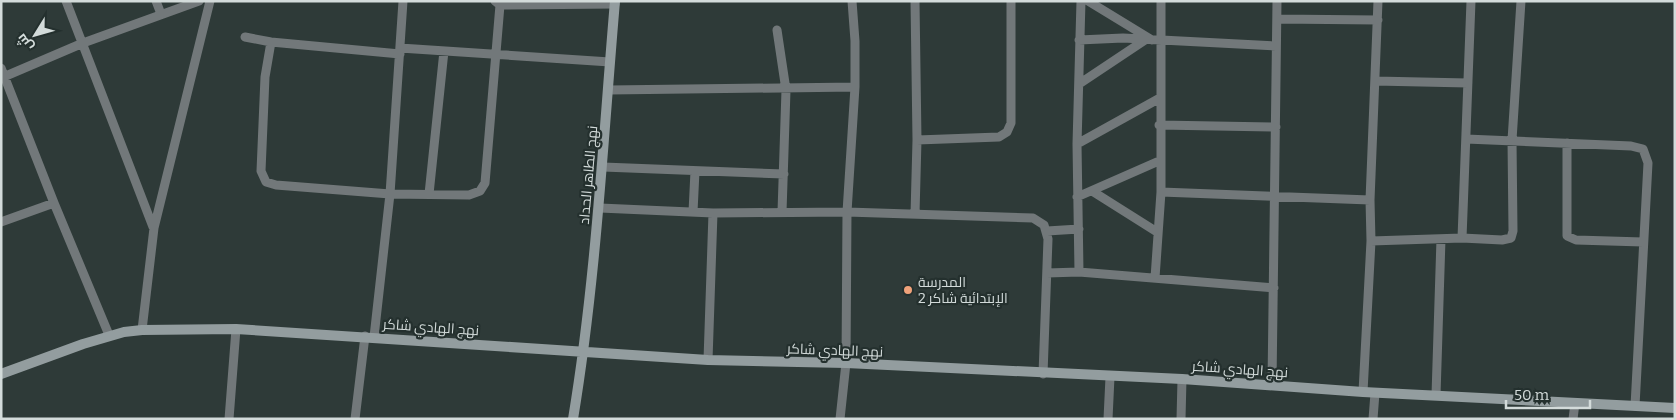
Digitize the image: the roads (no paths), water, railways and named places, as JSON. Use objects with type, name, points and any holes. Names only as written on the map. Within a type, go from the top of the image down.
[{"type":"street","points":[[66,1],[154,228]]},
{"type":"street","points":[[156,1],[161,14]]},
{"type":"street","points":[[109,335],[2,74],[199,1]]},
{"type":"street","points":[[142,330],[154,228],[210,1]]},
{"type":"street","points":[[354,419],[369,337],[390,194],[403,1]]},
{"type":"street","points":[[840,419],[846,363],[847,212],[855,87],[852,1]]},
{"type":"street","points":[[915,1],[918,140],[915,214]]},
{"type":"street","points":[[918,140],[999,137],[1007,132],[1011,123],[1011,1]]},
{"type":"street","points":[[1079,272],[1077,144],[1081,1]]},
{"type":"street","points":[[1088,1],[1152,40]]},
{"type":"street","points":[[1155,278],[1160,192],[1160,98],[1152,40],[1161,1]]},
{"type":"street","points":[[1272,384],[1276,196],[1277,1]]},
{"type":"street","points":[[1363,392],[1371,241],[1370,200],[1378,1]]},
{"type":"street","points":[[1462,238],[1470,1]]},
{"type":"street","points":[[1371,241],[1462,238],[1502,240],[1511,238],[1513,231],[1512,140],[1522,1]]},
{"type":"street","points":[[271,42],[265,77],[261,171],[264,179],[276,185],[390,194],[469,195],[484,188],[498,3],[615,3]]},
{"type":"street","name":"نهج الطاهر الحداد","points":[[573,419],[584,351],[600,208],[615,3]]},
{"type":"street","points":[[1277,19],[1378,20]]},
{"type":"street","points":[[776,30],[786,90],[782,212]]},
{"type":"street","points":[[245,37],[271,42],[400,51],[495,53],[610,62]]},
{"type":"street","points":[[1079,40],[1123,38],[1276,46]]},
{"type":"street","points":[[1079,84],[1152,40]]},
{"type":"street","points":[[429,194],[444,51]]},
{"type":"street","points":[[1375,81],[1468,83]]},
{"type":"street","points":[[609,90],[786,90],[855,87]]},
{"type":"street","points":[[1077,144],[1160,98]]},
{"type":"street","points":[[1160,124],[1276,127]]},
{"type":"street","points":[[1466,139],[1631,146],[1643,149],[1648,163],[1635,406]]},
{"type":"street","points":[[1567,143],[1567,236],[1576,240],[1643,242]]},
{"type":"street","points":[[1077,197],[1159,161]]},
{"type":"street","points":[[603,168],[784,174]]},
{"type":"street","points":[[693,212],[695,171]]},
{"type":"street","points":[[1092,191],[1157,232]]},
{"type":"street","points":[[1160,192],[1370,200]]},
{"type":"street","points":[[1,222],[54,203]]},
{"type":"street","points":[[600,208],[713,213],[847,212],[1025,216],[1039,220],[1047,231],[1043,374]]},
{"type":"street","points":[[708,360],[713,213]]},
{"type":"street","points":[[1047,231],[1079,229]]},
{"type":"street","points":[[1436,395],[1441,239]]},
{"type":"street","points":[[1047,273],[1079,272],[1274,288]]},
{"type":"street","name":"نهج الهادي شاكر","points":[[1,374],[109,335],[142,330],[236,330],[708,360],[846,363],[1043,374],[1182,379],[1272,384],[1375,393],[1675,408]]},
{"type":"street","points":[[229,419],[236,330]]},
{"type":"street","points":[[1108,419],[1110,377]]},
{"type":"street","points":[[1181,419],[1182,379]]},
{"type":"street","points":[[1373,419],[1375,393]]},
{"type":"street","points":[[1574,419],[1575,403]]},
{"type":"place","name":"المدرسة الإبتدائية شاكر 2","points":[[908,290]]}]
